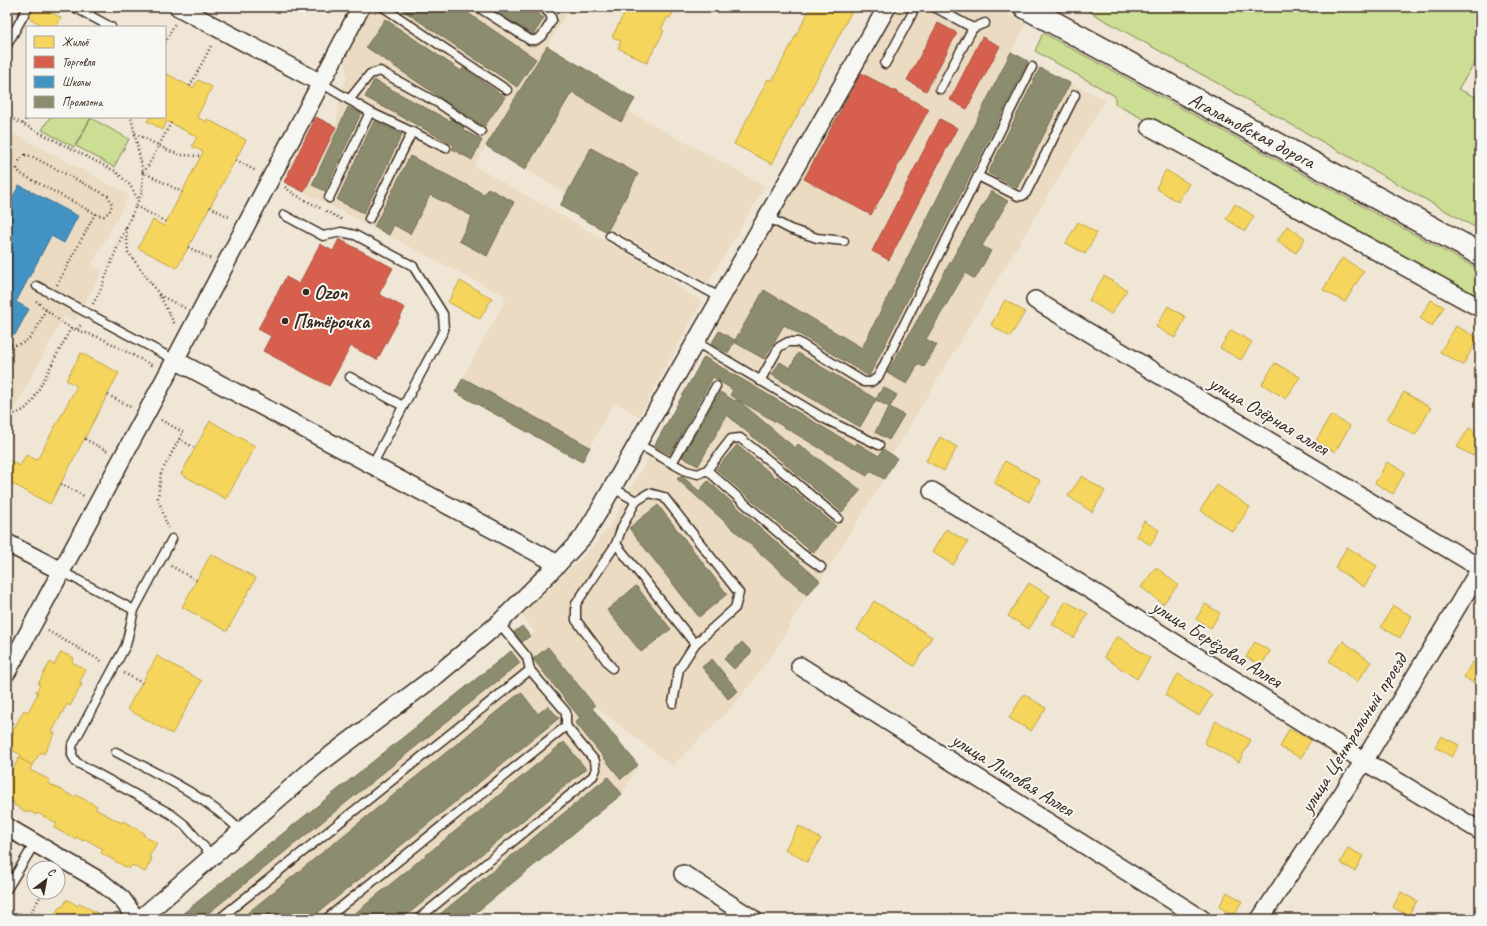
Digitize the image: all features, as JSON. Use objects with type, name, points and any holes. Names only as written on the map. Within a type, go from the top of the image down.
[{"type":"main road","name":"Агалатовская дорога","points":[[1025,7],[1480,254]]},
{"type":"street","points":[[7,672],[175,360],[266,175],[321,84],[361,7]]},
{"type":"street","points":[[140,919],[315,767],[437,675],[499,623],[558,564],[583,536],[638,444],[887,7]]},
{"type":"street","points":[[177,13],[321,84]]},
{"type":"street","points":[[1150,127],[1480,308]]},
{"type":"street","name":"улица Озёрная аллея","points":[[1035,300],[1480,569]]},
{"type":"street","points":[[175,360],[558,564]]},
{"type":"street","name":"улица Берёзовая Аллея","points":[[932,491],[1480,831]]},
{"type":"street","points":[[7,543],[61,571]]},
{"type":"street","name":"улица Центральный проезд","points":[[1260,919],[1364,760],[1480,569]]},
{"type":"street","name":"улица Липовая Аллея","points":[[800,666],[1202,919]]},
{"type":"street","points":[[7,827],[100,881],[122,899],[136,919]]},
{"type":"street","points":[[683,874],[753,919]]},
{"type":"lane","points":[[7,46],[28,7]]},
{"type":"lane","points":[[74,7],[90,11],[111,26]]},
{"type":"lane","points":[[383,7],[507,90]]},
{"type":"lane","points":[[478,7],[530,40],[536,40],[544,35],[552,20],[550,14],[543,7]]},
{"type":"lane","points":[[885,64],[912,14],[912,7]]},
{"type":"lane","points":[[934,7],[972,28]]},
{"type":"lane","points":[[940,89],[972,28],[986,23]]},
{"type":"lane","points":[[760,381],[780,347],[788,342],[798,342],[864,382],[871,382],[878,377],[1032,67]]},
{"type":"lane","points":[[349,100],[370,74],[380,71],[438,103],[481,132]]},
{"type":"lane","points":[[321,84],[370,112],[446,148]]},
{"type":"lane","points":[[978,176],[1018,196],[1022,196],[1026,193],[1075,95]]},
{"type":"lane","points":[[329,198],[370,112]]},
{"type":"lane","points":[[369,218],[412,132]]},
{"type":"lane","points":[[284,215],[323,236],[341,232],[355,235],[413,266],[443,314],[444,330],[372,465]]},
{"type":"lane","points":[[767,217],[790,229],[817,238],[844,241]]},
{"type":"lane","points":[[610,236],[721,298]]},
{"type":"lane","points":[[37,286],[175,360]]},
{"type":"lane","points":[[696,342],[825,419],[879,445]]},
{"type":"lane","points":[[350,377],[403,406]]},
{"type":"lane","points":[[672,463],[716,386]]},
{"type":"lane","points":[[638,444],[686,471],[698,474],[707,470],[731,439],[740,438],[838,518]]},
{"type":"lane","points":[[707,470],[801,553],[821,567]]},
{"type":"lane","points":[[612,488],[636,501]]},
{"type":"lane","points":[[612,668],[576,620],[576,604],[616,544],[622,527],[636,501],[649,493],[664,497],[739,593],[735,608],[695,644],[679,669],[673,703]]},
{"type":"lane","points":[[172,539],[134,610],[126,645],[72,746],[72,755],[76,762],[171,814],[185,825],[212,856]]},
{"type":"lane","points":[[616,544],[695,644]]},
{"type":"lane","points":[[61,571],[134,610]]},
{"type":"lane","points":[[418,919],[593,776],[596,769],[595,761],[566,726],[566,712],[530,670],[527,657],[499,623]]},
{"type":"lane","points":[[219,919],[530,670]]},
{"type":"lane","points":[[326,919],[566,726]]},
{"type":"lane","points":[[116,752],[200,797],[226,816],[241,831]]},
{"type":"lane","points":[[7,889],[35,843]]},
{"type":"path","points":[[166,40],[177,13]]},
{"type":"path","points":[[190,86],[215,40]]},
{"type":"path","points":[[7,116],[115,172],[130,185],[138,201]]},
{"type":"path","points":[[23,124],[26,118]]},
{"type":"path","points":[[77,329],[83,324],[100,291],[142,192],[143,172],[131,118]]},
{"type":"path","points":[[143,172],[147,168],[171,123]]},
{"type":"path","points":[[135,133],[169,151],[182,155],[202,156]]},
{"type":"path","points":[[25,155],[31,156],[108,196],[111,202],[110,212],[104,216],[95,214],[21,174],[17,169],[20,160],[25,155]]},
{"type":"path","points":[[236,160],[266,175],[294,194],[351,224],[355,235]]},
{"type":"path","points":[[143,172],[182,192]]},
{"type":"path","points":[[136,206],[166,222]]},
{"type":"path","points":[[210,207],[235,221]]},
{"type":"path","points":[[52,294],[95,214]]},
{"type":"path","points":[[126,227],[128,252],[159,294],[177,330]]},
{"type":"path","points":[[188,248],[214,261]]},
{"type":"path","points":[[37,286],[34,300],[61,322],[71,328],[101,338],[157,368]]},
{"type":"path","points":[[159,294],[188,310]]},
{"type":"path","points":[[7,344],[16,346],[31,338],[46,309]]},
{"type":"path","points":[[7,417],[24,410],[32,402],[71,328]]},
{"type":"path","points":[[108,395],[135,409]]},
{"type":"path","points":[[172,539],[158,498],[161,472],[183,432],[174,427]]},
{"type":"path","points":[[85,439],[111,454]]},
{"type":"path","points":[[179,439],[196,448]]},
{"type":"path","points":[[61,484],[88,498]]},
{"type":"path","points":[[161,560],[196,580]]},
{"type":"path","points":[[48,631],[142,683]]},
{"type":"path","points":[[27,919],[38,900]]},
{"type":"shaded area","points":[[373,7],[570,7],[547,46],[635,99],[628,111],[765,186],[708,283],[609,228],[607,232],[560,206],[566,193],[486,146],[474,166],[671,278],[678,287],[702,302],[639,416],[614,402],[582,462],[455,392],[507,297],[304,192],[336,127],[341,90],[347,79],[345,58]]},
{"type":"shaded area","points":[[897,7],[995,7],[1026,24],[1011,52],[1105,100],[892,455],[897,458],[820,581],[807,595],[776,649],[736,703],[672,766],[595,706],[592,709],[638,765],[622,794],[468,919],[176,919],[535,632],[521,614],[587,553],[610,526],[719,331],[714,328]]},
{"type":"shaded area","points":[[7,130],[129,195],[92,265],[102,271],[75,321],[64,316],[15,408],[7,403]]},
{"type":"green space","points":[[1081,7],[1480,7],[1480,55],[1458,89],[1480,99],[1480,230]]},
{"type":"green space","points":[[1043,33],[1480,270],[1480,297],[1115,104],[1115,96],[1035,51]]},
{"type":"green space","points":[[49,118],[90,118],[74,147],[42,130]]},
{"type":"green space","points":[[91,118],[129,139],[114,167],[76,146]]},
{"type":"building: Жильё","points":[[35,7],[42,7],[61,18],[57,26],[43,26],[29,18]]},
{"type":"building: Жильё","points":[[631,7],[676,7],[670,18],[668,17],[661,29],[664,31],[647,63],[618,48],[621,41],[612,37],[625,12],[628,14]]},
{"type":"building: Жильё","points":[[811,7],[854,7],[772,164],[734,144],[768,79],[772,81]]},
{"type":"building: Жильё","points":[[166,74],[193,88],[198,80],[212,87],[197,117],[206,122],[207,119],[246,140],[177,268],[138,248],[153,220],[164,226],[203,152],[192,146],[197,137],[167,121],[163,130],[147,121],[149,118],[166,118]]},
{"type":"building: Жильё","points":[[1166,170],[1189,184],[1178,202],[1156,188]]},
{"type":"building: Жильё","points":[[1235,204],[1254,216],[1245,231],[1226,219]]},
{"type":"building: Жильё","points":[[1078,222],[1097,233],[1085,254],[1066,243]]},
{"type":"building: Жильё","points":[[1287,226],[1305,238],[1296,253],[1277,241]]},
{"type":"building: Жильё","points":[[1342,258],[1364,271],[1345,302],[1323,290]]},
{"type":"building: Жильё","points":[[1104,276],[1127,290],[1111,314],[1089,300]]},
{"type":"building: Жильё","points":[[460,281],[492,298],[480,319],[448,302]]},
{"type":"building: Жильё","points":[[1005,300],[1025,312],[1010,337],[991,325]]},
{"type":"building: Жильё","points":[[1431,300],[1444,307],[1432,326],[1420,318]]},
{"type":"building: Жильё","points":[[1168,306],[1186,317],[1175,338],[1156,327]]},
{"type":"building: Жильё","points":[[1456,326],[1478,338],[1463,365],[1440,352]]},
{"type":"building: Жильё","points":[[1231,330],[1252,342],[1241,360],[1220,348]]},
{"type":"building: Жильё","points":[[81,353],[119,373],[50,504],[11,483],[12,481],[7,478],[7,459],[20,466],[26,455],[37,460],[77,386],[66,380]]},
{"type":"building: Жильё","points":[[1275,363],[1300,377],[1286,399],[1262,384]]},
{"type":"building: Жильё","points":[[1404,392],[1431,408],[1415,435],[1387,419]]},
{"type":"building: Жильё","points":[[1331,415],[1350,426],[1335,452],[1316,441]]},
{"type":"building: Жильё","points":[[210,421],[255,446],[226,499],[181,474]]},
{"type":"building: Жильё","points":[[1469,428],[1480,435],[1480,444],[1473,456],[1457,447]]},
{"type":"building: Жильё","points":[[940,437],[957,447],[944,471],[926,461]]},
{"type":"building: Жильё","points":[[1005,461],[1040,480],[1029,502],[994,483]]},
{"type":"building: Жильё","points":[[1387,462],[1405,472],[1393,494],[1375,483]]},
{"type":"building: Жильё","points":[[1082,476],[1105,491],[1092,512],[1068,496]]},
{"type":"building: Жильё","points":[[1217,485],[1250,507],[1233,532],[1200,510]]},
{"type":"building: Жильё","points":[[1144,521],[1159,530],[1151,545],[1136,536]]},
{"type":"building: Жильё","points":[[946,529],[968,542],[953,565],[932,552]]},
{"type":"building: Жильё","points":[[1347,547],[1377,566],[1364,587],[1335,568]]},
{"type":"building: Жильё","points":[[211,554],[256,578],[227,631],[182,607]]},
{"type":"building: Жильё","points":[[1156,567],[1178,585],[1163,604],[1141,587]]},
{"type":"building: Жильё","points":[[1029,583],[1050,596],[1029,629],[1008,616]]},
{"type":"building: Жильё","points":[[874,601],[932,637],[914,666],[857,630]]},
{"type":"building: Жильё","points":[[1066,601],[1088,614],[1074,638],[1052,624]]},
{"type":"building: Жильё","points":[[1205,604],[1220,613],[1211,628],[1196,619]]},
{"type":"building: Жильё","points":[[1393,606],[1412,616],[1400,638],[1381,627]]},
{"type":"building: Жильё","points":[[1117,636],[1150,658],[1137,679],[1104,657]]},
{"type":"building: Жильё","points":[[1343,641],[1371,662],[1357,682],[1329,661]]},
{"type":"building: Жильё","points":[[1255,642],[1270,651],[1261,666],[1246,657]]},
{"type":"building: Жильё","points":[[61,652],[74,658],[72,662],[86,670],[79,683],[82,684],[70,706],[67,704],[52,732],[55,733],[44,754],[41,752],[32,765],[19,758],[21,755],[8,748],[14,733],[12,732],[24,710],[28,712],[38,693],[36,692],[40,685],[38,684],[50,662],[54,665]]},
{"type":"building: Жильё","points":[[157,656],[202,681],[172,734],[127,709]]},
{"type":"building: Жильё","points":[[1472,662],[1480,667],[1479,686],[1464,677]]},
{"type":"building: Жильё","points":[[1178,674],[1212,695],[1199,716],[1165,695]]},
{"type":"building: Жильё","points":[[1024,694],[1046,708],[1031,731],[1009,718]]},
{"type":"building: Жильё","points":[[1216,721],[1251,740],[1239,762],[1204,743]]},
{"type":"building: Жильё","points":[[1289,729],[1311,740],[1301,758],[1280,747]]},
{"type":"building: Жильё","points":[[1441,736],[1459,745],[1452,757],[1435,747]]},
{"type":"building: Жильё","points":[[19,758],[32,765],[30,770],[50,780],[48,783],[74,797],[76,795],[97,806],[95,809],[122,823],[123,821],[144,833],[143,835],[157,843],[149,857],[152,859],[145,872],[132,865],[129,869],[101,853],[103,849],[85,839],[83,841],[76,837],[75,839],[54,828],[57,823],[37,813],[36,815],[29,811],[28,813],[14,805],[15,803],[8,800],[10,798],[7,796],[7,785],[9,781],[7,780]]},
{"type":"building: Жильё","points":[[799,826],[821,839],[807,862],[785,849]]},
{"type":"building: Жильё","points":[[1348,848],[1363,856],[1355,871],[1340,863]]},
{"type":"building: Жильё","points":[[1227,892],[1242,901],[1234,916],[1219,907]]},
{"type":"building: Жильё","points":[[1401,892],[1417,901],[1408,916],[1393,907]]},
{"type":"building: Жильё","points":[[67,899],[78,906],[80,903],[102,916],[100,919],[51,919],[60,906],[63,907]]},
{"type":"building: Жильё","points":[[1312,914],[1320,919],[1309,919]]},
{"type":"building: Торговля","points":[[938,23],[957,33],[926,91],[907,80]]},
{"type":"building: Торговля","points":[[982,37],[1000,46],[967,109],[950,100]]},
{"type":"building: Торговля","points":[[861,73],[929,109],[871,215],[804,179]]},
{"type":"building: Торговля","points":[[316,117],[336,127],[304,192],[284,182]]},
{"type":"building: Торговля","points":[[940,119],[957,128],[889,260],[872,251]]},
{"type":"building: Торговля","points":[[339,239],[393,268],[379,294],[405,308],[377,360],[351,346],[329,386],[263,351],[271,336],[258,329],[286,277],[299,284],[320,244],[333,251]]},
{"type":"building: Школы","points":[[19,185],[78,216],[64,243],[51,236],[16,302],[29,309],[15,335],[7,331],[7,208]]},
{"type":"building: Промзона","points":[[398,7],[459,7],[536,59],[517,87]]},
{"type":"building: Промзона","points":[[489,7],[527,7],[544,18],[533,35]]},
{"type":"building: Промзона","points":[[385,19],[461,71],[463,68],[505,97],[484,127],[366,47]]},
{"type":"building: Промзона","points":[[547,46],[635,99],[621,122],[572,92],[525,170],[486,146]]},
{"type":"building: Промзона","points":[[1011,52],[1028,61],[869,376],[784,325],[764,359],[734,342],[764,290],[862,348]]},
{"type":"building: Промзона","points":[[1040,68],[1070,83],[1017,188],[988,173]]},
{"type":"building: Промзона","points":[[374,80],[450,121],[451,119],[464,126],[463,130],[482,140],[472,160],[452,149],[454,145],[365,97]]},
{"type":"building: Промзона","points":[[348,107],[361,113],[325,191],[312,185]]},
{"type":"building: Промзона","points":[[374,121],[402,134],[364,213],[337,200]]},
{"type":"building: Промзона","points":[[591,148],[638,174],[607,232],[560,206]]},
{"type":"building: Промзона","points":[[410,156],[484,194],[488,188],[514,202],[487,256],[459,241],[472,216],[430,195],[410,234],[394,225],[389,235],[374,227]]},
{"type":"building: Промзона","points":[[991,191],[1008,201],[982,246],[991,251],[975,279],[965,273],[926,339],[937,345],[924,367],[918,364],[907,384],[887,373]]},
{"type":"building: Промзона","points":[[719,331],[735,340],[728,353],[711,344]]},
{"type":"building: Промзона","points":[[798,353],[876,399],[883,387],[897,395],[890,407],[904,415],[889,440],[875,432],[889,407],[876,400],[860,427],[772,375],[780,362],[790,368]]},
{"type":"building: Промзона","points":[[704,357],[855,446],[857,443],[879,456],[883,449],[897,458],[884,479],[870,471],[867,476],[730,395],[733,390],[713,377],[670,454],[654,446]]},
{"type":"building: Промзона","points":[[463,378],[590,447],[582,462],[455,392]]},
{"type":"building: Промзона","points":[[720,392],[735,401],[738,400],[795,448],[798,444],[861,490],[842,512],[727,415],[698,466],[682,457]]},
{"type":"building: Промзона","points":[[737,445],[776,478],[777,476],[836,526],[813,553],[716,469]]},
{"type":"building: Промзона","points":[[681,475],[699,491],[708,481],[820,581],[807,595],[677,479]]},
{"type":"building: Промзона","points":[[658,505],[727,594],[699,617],[629,528]]},
{"type":"building: Промзона","points":[[636,586],[671,629],[641,652],[607,610]]},
{"type":"building: Промзона","points":[[522,626],[530,636],[521,643],[513,633]]},
{"type":"building: Промзона","points":[[742,642],[752,652],[734,669],[724,659]]},
{"type":"building: Промзона","points":[[548,647],[595,706],[592,708],[638,765],[621,779],[575,722],[580,718],[533,659]]},
{"type":"building: Промзона","points":[[511,651],[520,663],[201,919],[176,919]]},
{"type":"building: Промзона","points":[[712,659],[738,691],[728,699],[702,667]]},
{"type":"building: Промзона","points":[[521,692],[538,714],[548,706],[559,718],[310,919],[240,919]]},
{"type":"building: Промзона","points":[[564,742],[586,769],[402,919],[348,919]]},
{"type":"building: Промзона","points":[[608,777],[622,794],[468,919],[434,919]]},
{"type":"place","name":"Ozon","points":[[306,292]]},
{"type":"place","name":"Пятёрочка","points":[[285,321]]}]
